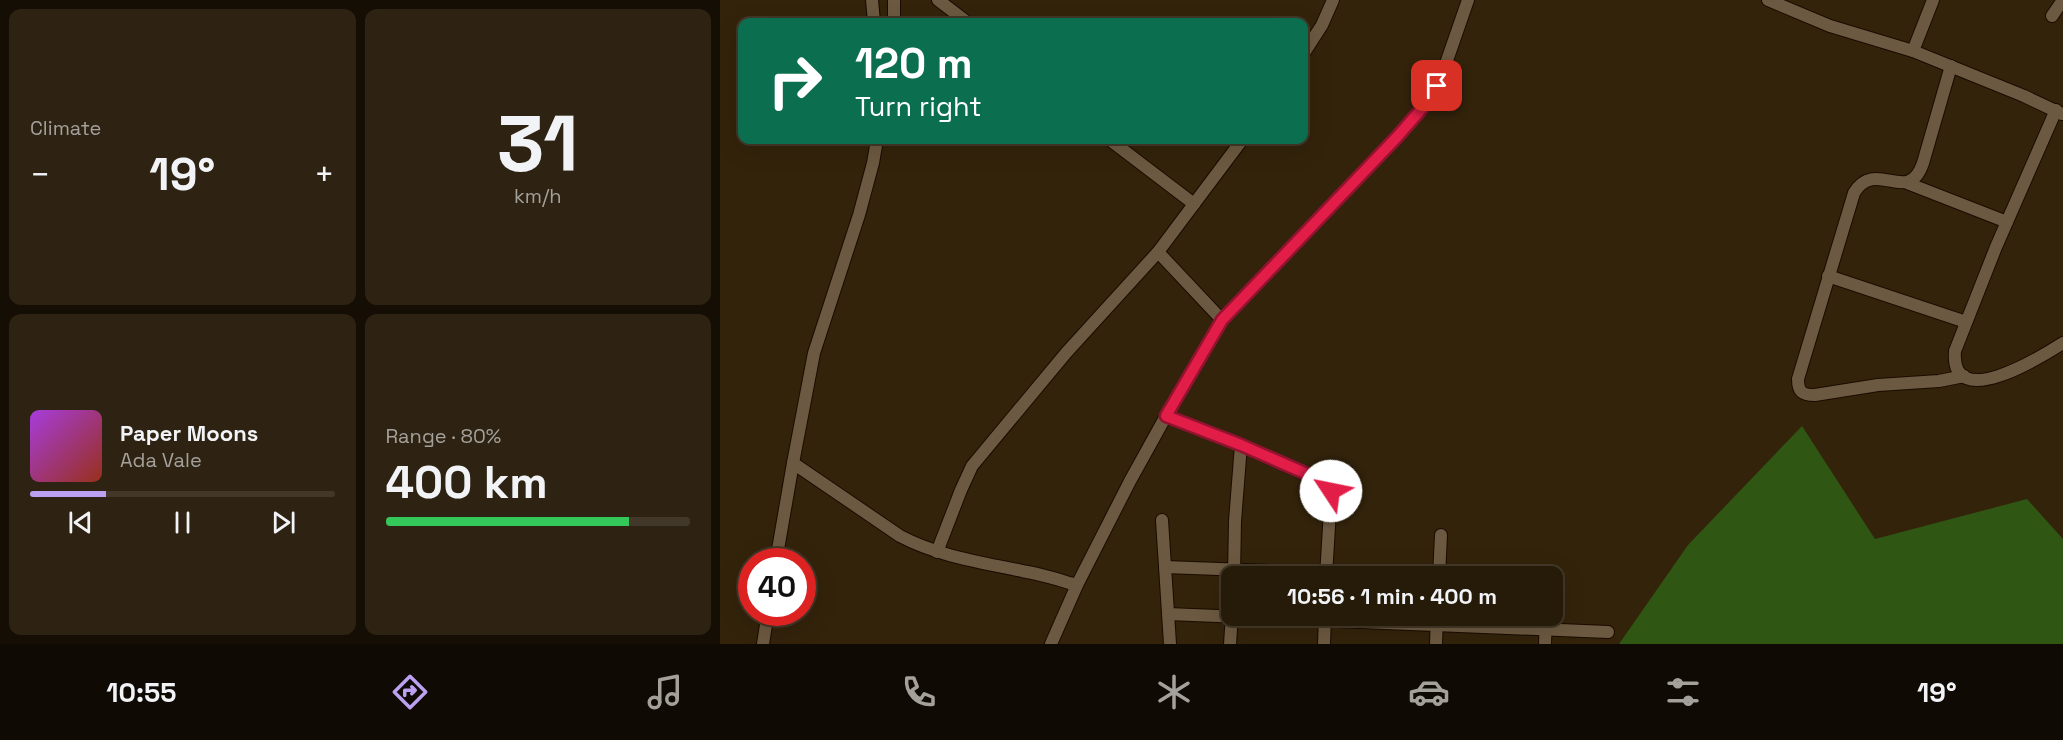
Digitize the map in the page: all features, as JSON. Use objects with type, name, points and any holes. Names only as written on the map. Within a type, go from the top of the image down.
[{"type":"street","points":[[872,0],[874,18]]},
{"type":"street","points":[[894,0],[894,18]]},
{"type":"street","points":[[938,0],[962,18]]},
{"type":"street","points":[[1308,48],[1322,25],[1333,0]]},
{"type":"street","points":[[1051,644],[1077,585],[1166,416],[1222,320],[1419,112],[1443,72],[1468,0]]},
{"type":"street","points":[[1768,0],[1830,26],[1913,51],[2059,112],[2007,222],[1966,322],[1954,358],[1959,372],[1971,380],[1978,380],[2007,374],[2063,343]]},
{"type":"street","points":[[1913,51],[1933,0]]},
{"type":"street","points":[[2052,16],[2063,0]]},
{"type":"street","points":[[1907,183],[1920,172],[1951,66]]},
{"type":"street","points":[[778,548],[814,353],[865,193],[876,144]]},
{"type":"street","points":[[1115,144],[1194,204]]},
{"type":"street","points":[[937,552],[960,490],[972,466],[1066,353],[1158,252],[1239,144]]},
{"type":"street","points":[[1964,376],[1939,381],[1878,385],[1815,395],[1807,395],[1798,388],[1798,379],[1828,276],[1851,200],[1857,188],[1870,179],[1907,183],[2007,222]]},
{"type":"street","points":[[1158,252],[1222,320]]},
{"type":"street","points":[[1828,276],[1966,322]]},
{"type":"street","points":[[1166,416],[1241,445],[1329,484],[1331,494],[1327,566]]},
{"type":"street","points":[[1234,566],[1241,445]]},
{"type":"street","points":[[793,463],[900,536],[937,552],[1026,571],[1077,585]]},
{"type":"street","points":[[1162,520],[1170,644]]},
{"type":"street","points":[[1439,566],[1441,535]]},
{"type":"street","points":[[1165,567],[1221,571]]},
{"type":"street","points":[[1168,614],[1221,616]]},
{"type":"street","points":[[763,644],[766,626]]},
{"type":"street","points":[[1230,644],[1231,626]]},
{"type":"street","points":[[1324,644],[1325,626]]},
{"type":"street","points":[[1436,644],[1437,626]]},
{"type":"street","points":[[1510,626],[1608,632]]},
{"type":"street","points":[[1545,644],[1546,629]]},
{"type":"green space","points":[[1802,426],[1875,539],[2027,499],[2063,539],[2063,644],[1619,644],[1688,545]]},
{"type":"route","points":[[1331,491],[1327,482],[1166,416],[1222,320],[1397,137],[1425,105],[1437,86]]}]
